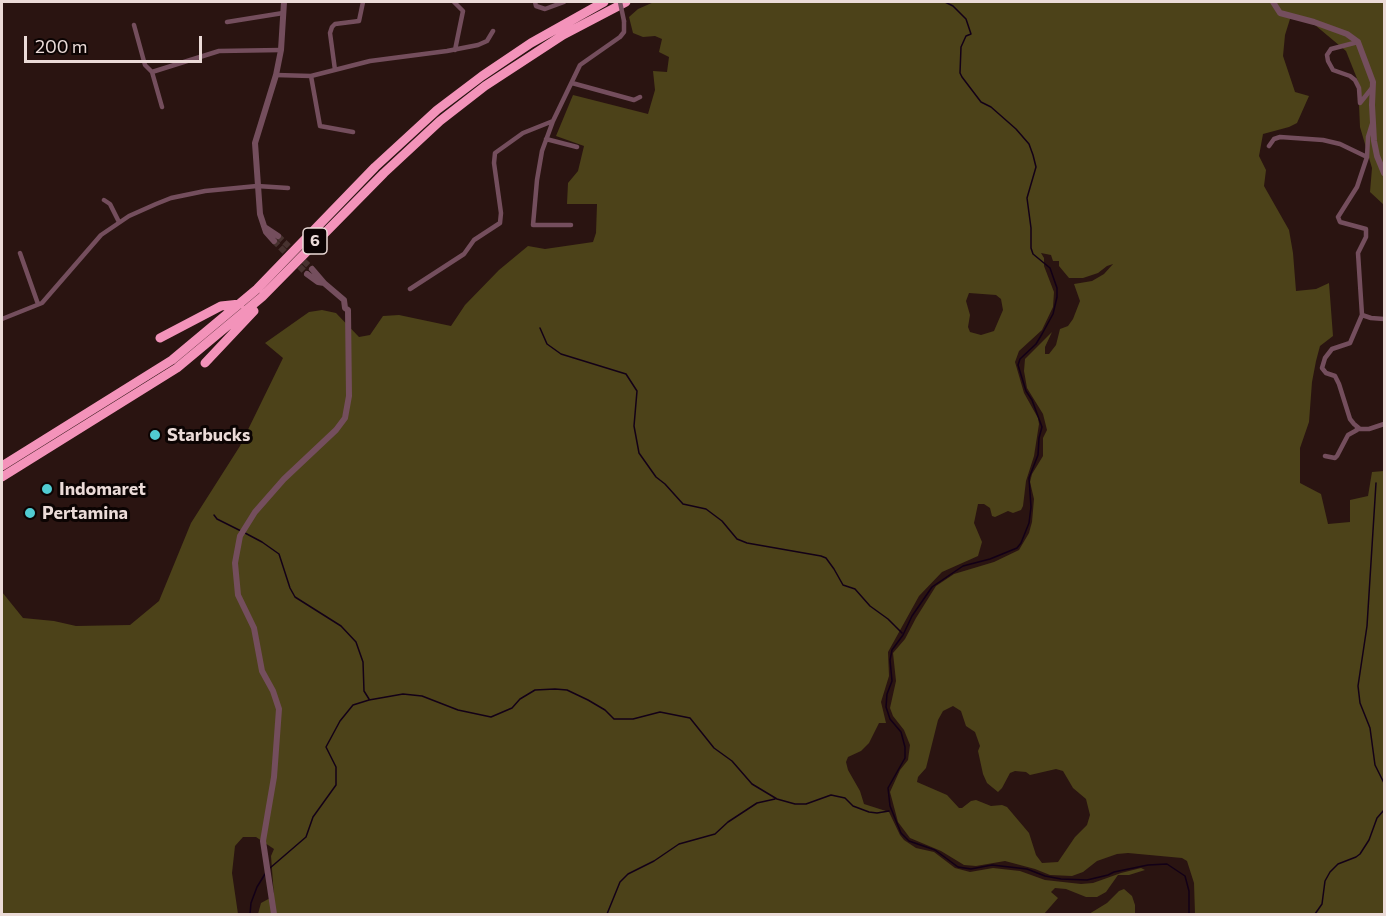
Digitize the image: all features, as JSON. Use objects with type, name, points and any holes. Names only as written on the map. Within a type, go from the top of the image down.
[{"type":"highway","name":"6","points":[[2,466],[172,360],[257,290],[279,264],[375,167],[437,110],[531,43],[604,2]]},
{"type":"highway","name":"6","points":[[2,477],[177,368],[248,310],[384,173],[440,121],[485,86],[525,60],[572,30],[626,2]]},
{"type":"highway","points":[[205,363],[266,298],[280,279]]},
{"type":"highway","points":[[160,338],[221,306],[240,304]]},
{"type":"street","points":[[276,239],[266,228],[260,214],[255,143],[276,75],[281,50],[284,2]]},
{"type":"street","points":[[335,70],[330,33],[332,27],[335,24],[359,21],[363,2]]},
{"type":"street","points":[[454,2],[464,11],[455,50]]},
{"type":"street","points":[[535,2],[536,6],[547,9],[564,2]]},
{"type":"street","points":[[571,225],[533,225],[542,151],[553,121],[583,63],[624,32],[620,2]]},
{"type":"street","points":[[1273,2],[1280,13],[1347,33],[1358,42],[1374,87],[1372,124],[1376,150],[1384,173]]},
{"type":"street","points":[[227,22],[283,14]]},
{"type":"street","points":[[134,25],[146,65],[152,72],[162,107]]},
{"type":"street","points":[[276,75],[311,76],[370,61],[455,50],[485,43],[493,31]]},
{"type":"street","points":[[1358,42],[1331,49],[1327,55],[1328,61],[1333,70],[1355,80],[1359,87],[1360,103],[1374,87]]},
{"type":"street","points":[[152,72],[219,51],[281,50]]},
{"type":"street","points":[[311,76],[320,126],[353,132]]},
{"type":"street","points":[[572,83],[634,100],[640,96]]},
{"type":"street","points":[[410,288],[464,255],[474,240],[500,223],[502,217],[494,163],[495,153],[523,133],[553,121]]},
{"type":"street","points":[[1372,124],[1361,178],[1338,217],[1340,222],[1366,229],[1366,237],[1358,253],[1362,315],[1350,343],[1332,349],[1322,365],[1324,372],[1335,376],[1350,419],[1357,427],[1369,429],[1384,424]]},
{"type":"street","points":[[1269,147],[1274,139],[1280,137],[1323,140],[1340,144],[1367,157]]},
{"type":"street","points":[[546,140],[577,147]]},
{"type":"street","points":[[2,319],[42,303],[101,235],[119,222],[156,204],[178,196],[205,191],[257,186],[288,188]]},
{"type":"street","points":[[104,200],[110,204],[119,222]]},
{"type":"street","points":[[20,253],[38,304]]},
{"type":"street","points":[[274,915],[263,851],[263,830],[270,808],[279,709],[273,691],[262,671],[254,628],[235,586],[235,563],[240,536],[255,512],[345,418],[349,396],[348,310],[345,308],[344,300],[310,271]]},
{"type":"street","points":[[1362,315],[1384,319]]},
{"type":"street","points":[[1325,456],[1335,458],[1348,435],[1357,430],[1357,427]]},
{"type":"shaded area","points":[[654,2],[1384,2],[1384,205],[1370,192],[1372,168],[1360,127],[1358,81],[1346,51],[1309,20],[1290,19],[1285,35],[1283,56],[1295,92],[1309,96],[1297,123],[1263,134],[1259,156],[1266,170],[1264,186],[1289,230],[1296,291],[1316,289],[1329,283],[1333,336],[1320,346],[1316,361],[1309,422],[1300,448],[1300,483],[1321,494],[1328,524],[1350,522],[1350,500],[1368,496],[1372,472],[1384,471],[1384,914],[1195,914],[1194,883],[1187,861],[1182,858],[1117,854],[1097,861],[1083,872],[1072,876],[1050,875],[1005,861],[976,866],[964,865],[941,851],[910,838],[898,822],[890,792],[900,770],[908,760],[910,745],[904,730],[890,708],[896,681],[893,653],[905,639],[936,586],[954,574],[994,562],[1019,550],[1029,533],[1034,499],[1030,482],[1043,456],[1043,438],[1047,430],[1043,414],[1027,388],[1024,371],[1025,359],[1052,332],[1045,347],[1045,354],[1049,354],[1056,345],[1060,329],[1068,326],[1073,319],[1080,301],[1074,284],[1092,281],[1104,274],[1113,264],[1098,273],[1083,278],[1069,278],[1059,266],[1059,261],[1053,261],[1051,255],[1041,253],[1054,292],[1053,307],[1042,330],[1019,351],[1015,362],[1024,393],[1039,424],[1034,456],[1026,481],[1023,506],[1021,510],[1013,513],[1008,511],[995,517],[992,516],[990,508],[984,504],[978,504],[974,523],[982,542],[978,556],[942,572],[919,596],[888,652],[889,676],[881,702],[886,723],[879,723],[869,743],[861,751],[848,757],[846,762],[864,804],[889,812],[904,840],[916,848],[934,852],[955,868],[970,872],[993,868],[1020,871],[1045,880],[1081,884],[1093,883],[1121,873],[1141,868],[1145,870],[1129,875],[1118,875],[1106,892],[1097,897],[1086,897],[1066,889],[1055,888],[1051,892],[1058,898],[1044,914],[258,914],[261,903],[274,896],[271,856],[274,849],[256,837],[243,837],[235,846],[232,873],[238,914],[2,914],[2,592],[23,618],[76,626],[130,625],[159,601],[191,523],[240,446],[283,358],[265,343],[309,312],[322,310],[336,313],[359,337],[370,335],[383,316],[399,315],[451,326],[465,305],[499,270],[528,246],[545,249],[593,242],[596,233],[597,204],[567,204],[568,183],[578,171],[584,146],[556,136],[573,95],[648,114],[655,90],[653,71],[667,72],[669,57],[659,52],[662,39],[655,36],[643,37],[633,33],[629,17],[638,9]],"holes":[[[969,293],[996,295],[1001,299],[1003,310],[994,331],[981,335],[970,332],[968,327],[970,315],[966,301]],[[953,706],[961,711],[966,726],[975,732],[980,746],[978,751],[983,774],[987,783],[998,792],[1010,773],[1015,771],[1026,772],[1030,775],[1056,769],[1063,771],[1073,788],[1086,799],[1090,815],[1087,825],[1075,837],[1058,862],[1042,863],[1036,855],[1029,833],[1007,807],[991,806],[976,800],[959,808],[947,795],[917,782],[918,777],[926,768],[938,720],[943,711]]]},
{"type":"shaded area","points":[[1124,889],[1132,896],[1135,914],[1089,914],[1107,903]]},
{"type":"waterway","points":[[945,2],[953,6],[966,19],[971,34],[966,36],[961,47],[960,73],[962,77],[981,102],[991,107],[1029,144],[1036,167],[1027,198],[1031,248],[1033,254],[1050,268],[1057,288],[1057,297],[1053,314],[1042,334],[1036,344],[1020,359],[1018,365],[1026,391],[1032,400],[1042,427],[1038,455],[1029,478],[1031,507],[1029,523],[1021,543],[1017,548],[990,559],[963,566],[932,587],[892,650],[890,660],[892,681],[887,694],[886,707],[890,719],[901,732],[905,758],[888,788],[890,806],[901,833],[909,841],[935,850],[958,867],[971,869],[992,865],[1027,869],[1061,879],[1087,880],[1148,865],[1167,864],[1185,876],[1189,891],[1189,914]]},
{"type":"waterway","points":[[540,328],[547,344],[561,354],[626,374],[637,391],[634,426],[639,453],[656,477],[683,504],[706,509],[722,521],[737,539],[747,543],[826,558],[843,585],[855,589],[870,606],[902,633]]},
{"type":"waterway","points":[[1376,483],[1367,626],[1358,686],[1360,703],[1370,728],[1375,765],[1384,783]]},
{"type":"waterway","points":[[214,515],[217,519],[241,531]]},
{"type":"waterway","points":[[245,533],[279,554],[295,597],[341,626],[356,642],[363,662],[364,691],[369,699]]},
{"type":"waterway","points":[[270,868],[306,837],[313,817],[336,785],[336,767],[326,747],[340,721],[353,705],[403,694],[422,696],[458,710],[491,717],[512,708],[520,699],[535,690],[567,690],[605,710],[614,719],[633,719],[660,712],[690,718],[714,748],[732,761],[752,784],[777,799],[795,804],[806,804],[831,795],[845,798],[853,806],[869,812],[889,811]]},
{"type":"waterway","points":[[607,914],[620,882],[628,874],[654,861],[679,844],[715,834],[728,822],[757,803],[775,799]]},
{"type":"waterway","points":[[1315,914],[1322,904],[1325,881],[1330,872],[1338,864],[1360,854],[1369,840],[1377,818],[1384,810]]},
{"type":"waterway","points":[[250,914],[251,903],[265,874]]},
{"type":"tunnel","points":[[278,236],[312,269]]},
{"type":"tunnel","points":[[274,241],[307,274]]},
{"type":"place","name":"Starbucks","points":[[155,435]]},
{"type":"place","name":"Indomaret","points":[[47,489]]},
{"type":"place","name":"Pertamina","points":[[30,513]]}]
